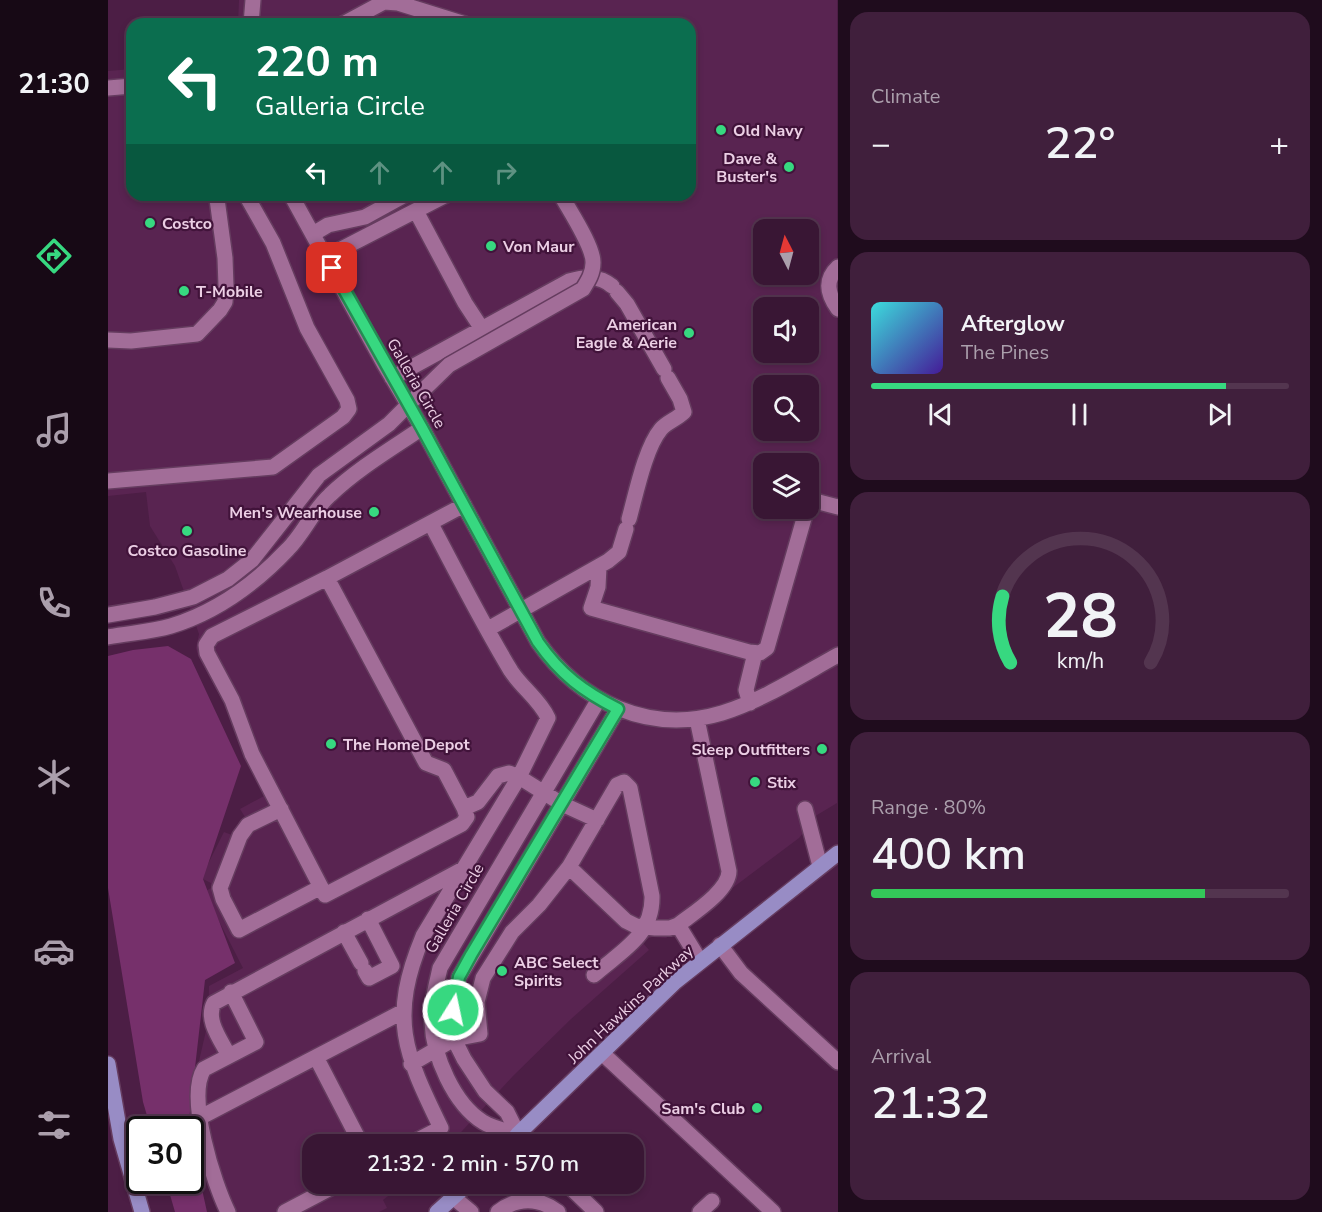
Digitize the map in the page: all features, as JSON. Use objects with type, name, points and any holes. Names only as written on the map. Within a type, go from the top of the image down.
[{"type":"main road","name":"John Hawkins Parkway","points":[[526,1134],[602,1053],[675,982],[837,853]]},
{"type":"main road","points":[[108,1064],[121,1139],[142,1212]]},
{"type":"main road","points":[[437,1212],[456,1194]]},
{"type":"street","points":[[252,18],[253,0]]},
{"type":"street","points":[[354,18],[388,1],[446,18]]},
{"type":"street","points":[[108,88],[126,86]]},
{"type":"street","points":[[108,340],[130,341],[196,334],[220,310],[225,302],[226,286],[225,258],[217,201]]},
{"type":"street","points":[[108,482],[273,467],[344,417],[349,409],[347,400],[307,328],[273,243],[249,201]]},
{"type":"street","name":"Galleria Circle","points":[[294,201],[422,428],[538,642],[570,680],[618,709],[662,719],[697,719],[750,703],[837,655]]},
{"type":"street","points":[[313,234],[328,225],[365,217],[394,201]]},
{"type":"street","points":[[326,257],[434,201]]},
{"type":"street","points":[[108,615],[155,607],[193,597],[228,579],[252,560],[319,475],[388,424],[449,365],[583,289],[591,276],[592,251],[564,201]]},
{"type":"street","points":[[416,210],[465,303],[482,329]]},
{"type":"street","points":[[837,267],[829,280],[828,289],[837,309]]},
{"type":"street","points":[[392,378],[569,281],[586,276],[606,281],[627,304],[680,399],[684,412],[677,419],[663,426],[653,440],[619,552],[599,567],[488,629]]},
{"type":"street","points":[[108,636],[169,626],[200,616],[224,603],[260,577],[290,548],[328,497],[352,477],[422,428]]},
{"type":"street","points":[[819,502],[837,507]]},
{"type":"street","points":[[327,578],[426,764],[444,770],[467,817],[462,824],[326,895],[252,754],[232,700],[207,653],[206,645],[212,636],[464,506]]},
{"type":"street","points":[[599,567],[598,587],[591,608],[755,653],[764,652],[804,519]]},
{"type":"street","points":[[429,1134],[441,1128],[411,1064],[404,1032],[406,984],[420,945],[519,777],[548,718],[544,710],[516,679],[431,524]]},
{"type":"street","points":[[750,703],[746,690],[755,653]]},
{"type":"street","name":"Galleria Circle","points":[[505,1134],[484,1123],[462,1102],[445,1076],[436,1051],[431,1024],[432,1001],[440,968],[598,699]]},
{"type":"street","points":[[516,1134],[507,1112],[485,1091],[454,1039],[453,1010],[459,977],[618,709]]},
{"type":"street","points":[[569,867],[626,921],[646,927],[678,926],[722,889],[729,878],[697,719]]},
{"type":"street","points":[[464,807],[478,801],[498,776],[509,773],[562,804],[597,820]]},
{"type":"street","points":[[411,1064],[454,1039],[480,1034],[477,1002],[483,978],[512,932],[539,905],[569,867],[617,785],[624,782],[627,783],[652,896],[652,907],[646,927],[639,936],[594,975]]},
{"type":"street","points":[[280,809],[248,825],[240,836],[220,888],[223,899],[239,930],[321,886]]},
{"type":"street","points":[[806,809],[820,866]]},
{"type":"street","points":[[229,1056],[211,1020],[210,1009],[213,1003],[464,868]]},
{"type":"street","points":[[344,932],[369,978],[392,966],[368,919]]},
{"type":"street","points":[[678,926],[700,961]]},
{"type":"street","points":[[720,945],[741,973],[837,1062]]},
{"type":"street","points":[[201,1116],[199,1083],[204,1069],[256,1042],[231,992]]},
{"type":"street","points":[[203,1116],[404,1011]]},
{"type":"street","points":[[602,1053],[773,1212]]},
{"type":"street","points":[[316,1057],[356,1134]]},
{"type":"street","points":[[204,1132],[213,1177],[228,1212]]},
{"type":"street","points":[[285,1212],[319,1194]]},
{"type":"street","points":[[498,1212],[511,1204],[526,1200],[540,1201],[560,1212],[579,1195],[596,1212]]},
{"type":"street","points":[[453,1197],[471,1212]]},
{"type":"street","points":[[700,1212],[712,1201]]},
{"type":"shaded area","points":[[239,0],[837,0],[837,803],[817,815],[799,838],[666,938],[652,937],[644,940],[643,943],[649,950],[571,1019],[513,1076],[459,1134],[302,1134],[302,1194],[390,1194],[383,1200],[387,1208],[379,1212],[219,1212],[208,1187],[204,1173],[204,1116],[193,1116],[193,1113],[196,1074],[208,1022],[209,986],[243,968],[204,892],[211,888],[211,883],[201,878],[224,832],[232,835],[240,820],[245,817],[240,809],[264,796],[243,755],[227,709],[198,656],[196,648],[199,634],[175,566],[150,526],[146,492],[108,496],[108,71],[126,70],[126,201],[696,201],[696,18],[238,18]]},
{"type":"shaded area","points":[[168,646],[191,659],[241,766],[203,879],[235,963],[205,980],[189,1116],[147,1116],[108,888],[108,656],[133,650]]},
{"type":"shaded area","points":[[170,1194],[203,1194],[207,1212],[175,1212]]},
{"type":"place","name":"Old Navy","points":[[721,130]]},
{"type":"place","name":"Dave & Buster's","points":[[789,167]]},
{"type":"place","name":"Costco","points":[[150,223]]},
{"type":"place","name":"Von Maur","points":[[491,246]]},
{"type":"place","name":"T-Mobile","points":[[184,291]]},
{"type":"place","name":"American Eagle & Aerie","points":[[689,333]]},
{"type":"place","name":"Men's Wearhouse","points":[[374,512]]},
{"type":"place","name":"Costco Gasoline","points":[[187,531]]},
{"type":"place","name":"The Home Depot","points":[[331,744]]},
{"type":"place","name":"Sleep Outfitters","points":[[822,749]]},
{"type":"place","name":"Stix","points":[[755,782]]},
{"type":"place","name":"ABC Select Spirits","points":[[502,971]]},
{"type":"place","name":"Sam's Club","points":[[757,1108]]},
{"type":"route","points":[[332,268],[538,642],[570,680],[591,695],[618,709],[471,955],[459,977],[453,1010]]}]
